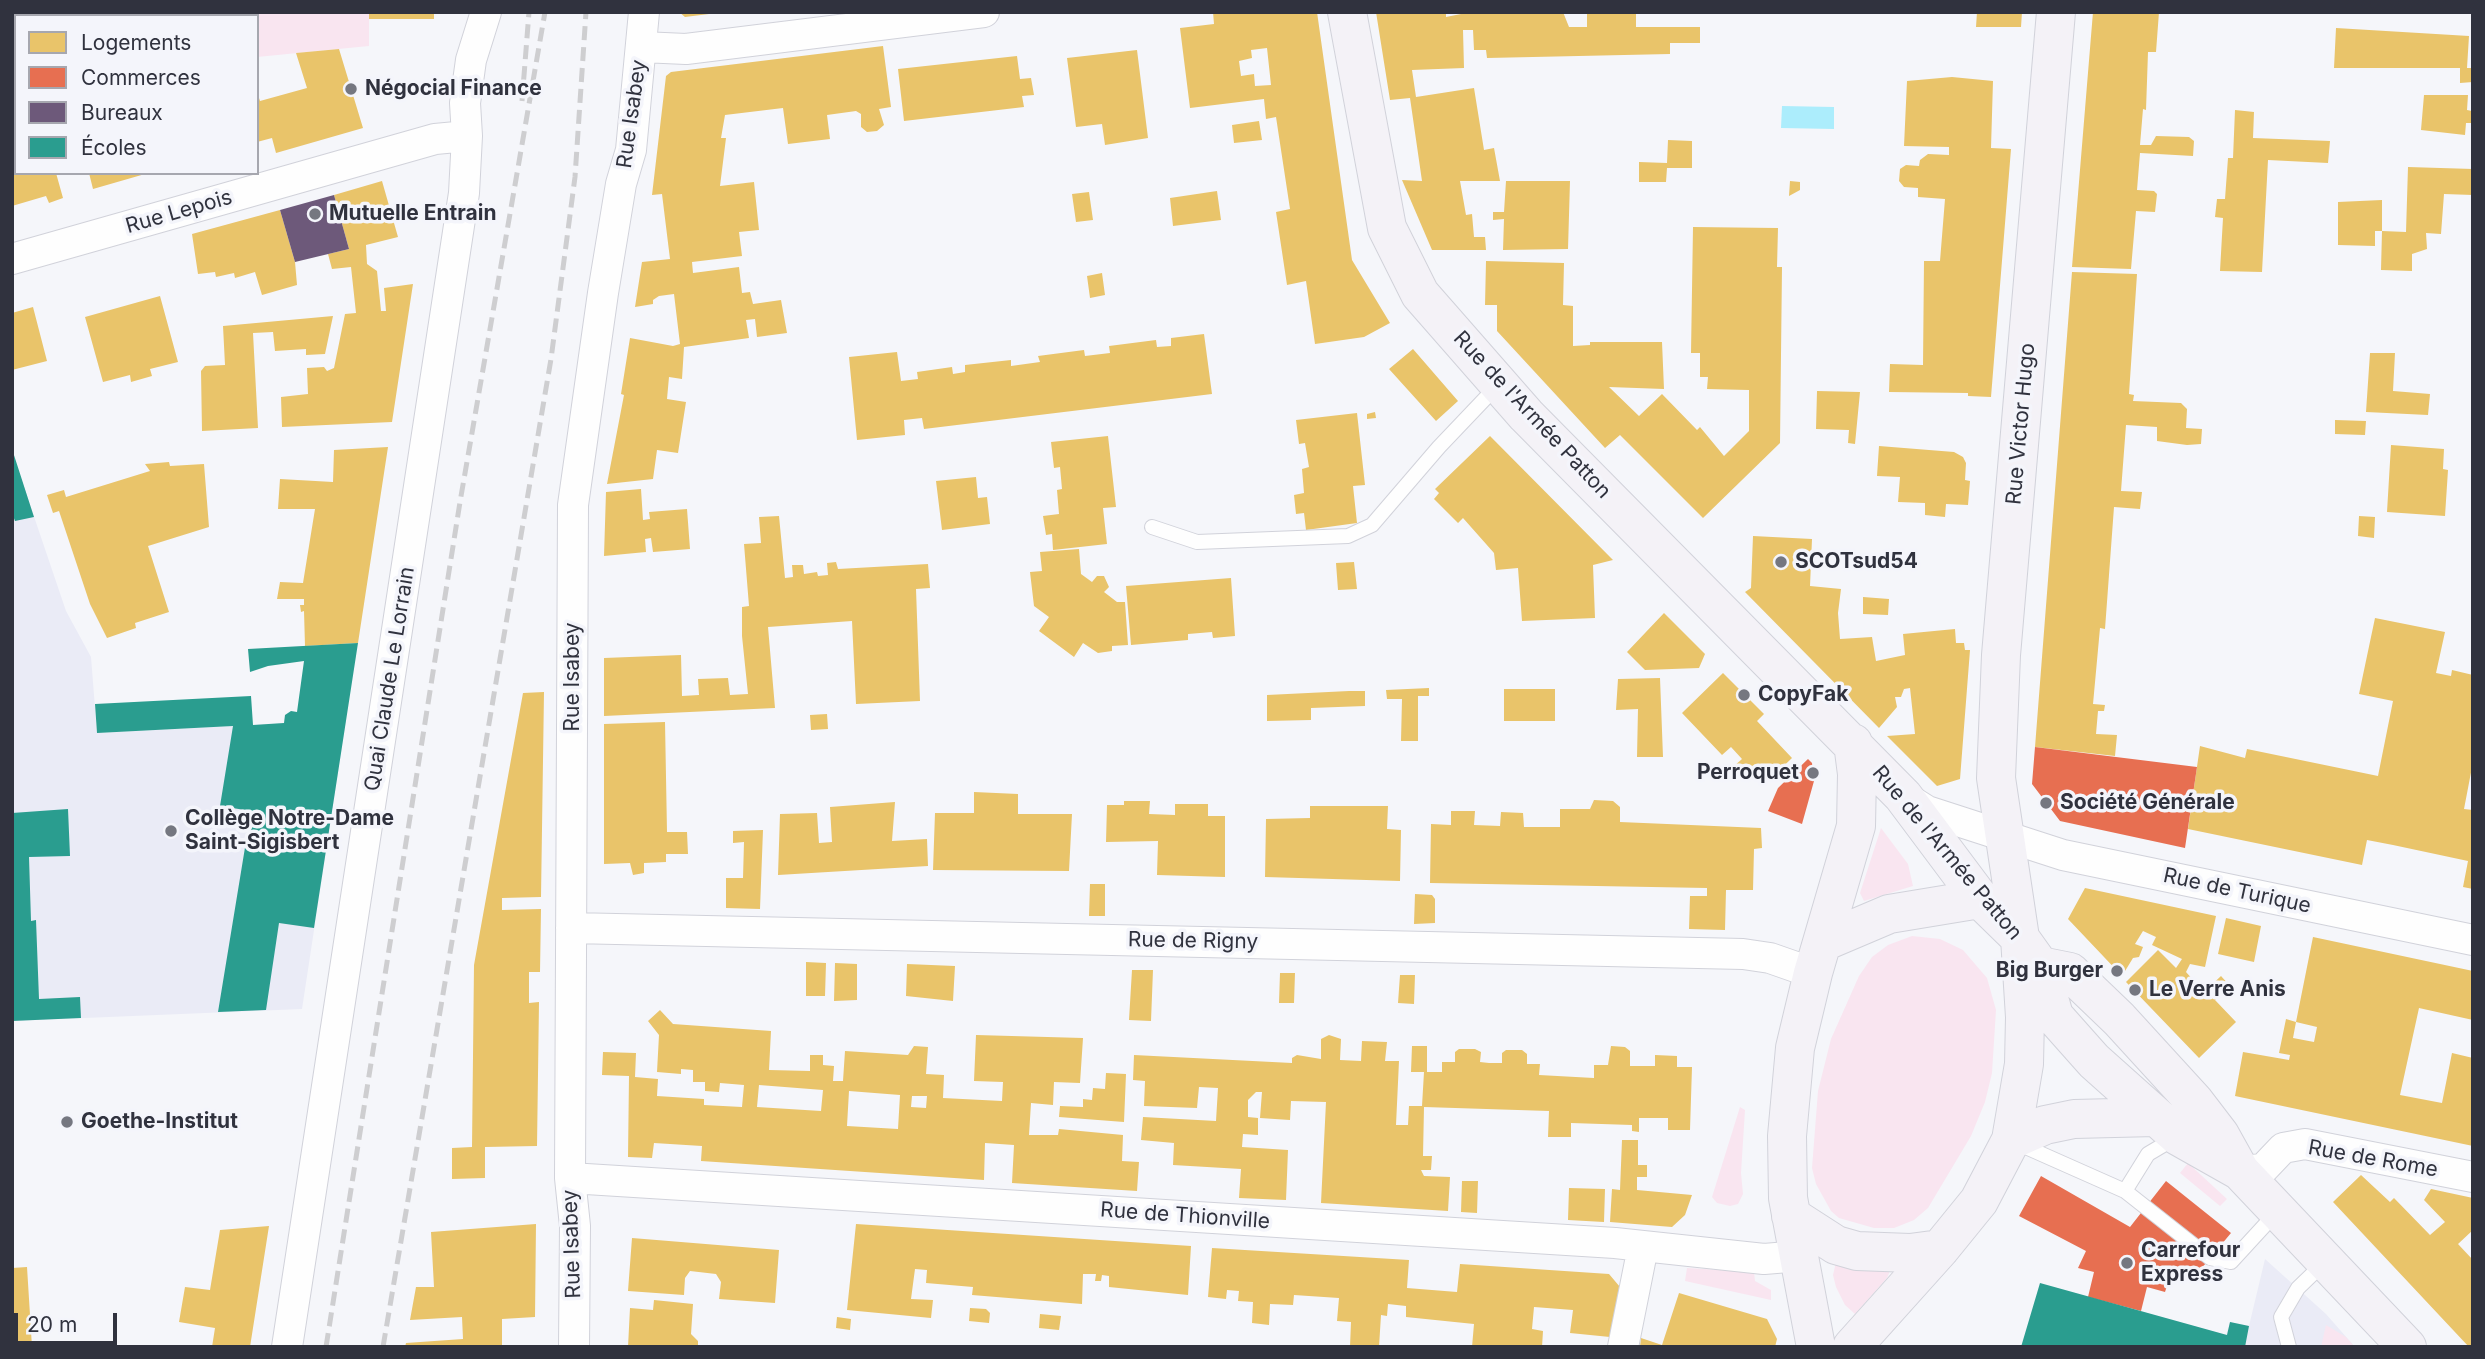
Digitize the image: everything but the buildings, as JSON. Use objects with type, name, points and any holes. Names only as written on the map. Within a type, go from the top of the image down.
[{"type":"main road","name":"Rue de l'Armée Patton","points":[[1347,12],[1387,228],[1420,294],[1526,415],[1903,796],[1980,899],[2030,952]]},
{"type":"main road","name":"Rue Victor Hugo","points":[[2030,952],[2003,836],[1996,778],[2001,656],[2056,12]]},
{"type":"main road","name":"Rue de l'Armée Patton","points":[[1816,1347],[1791,1216],[1787,1136],[1795,1048],[1856,827],[1857,774],[1853,743]]},
{"type":"main road","points":[[1818,958],[1889,914],[1980,899]]},
{"type":"main road","points":[[2030,952],[2054,1016],[2108,1076],[2166,1126],[2240,1171]]},
{"type":"main road","points":[[1852,1347],[1940,1249],[1979,1200],[2011,1140],[2024,1065],[2030,952]]},
{"type":"main road","points":[[2030,952],[2070,972],[2119,1019],[2194,1101],[2220,1135],[2240,1171],[2407,1347]]},
{"type":"main road","points":[[2011,1140],[2045,1125],[2074,1119],[2166,1126]]},
{"type":"main road","points":[[1791,1216],[1836,1245],[1857,1251],[1910,1253],[1940,1249]]},
{"type":"street","name":"Quai Claude Le Lorrain","points":[[287,1347],[464,192],[467,136],[465,103],[471,60],[486,12]]},
{"type":"street","name":"Rue Isabey","points":[[574,1347],[575,1226],[570,1178],[573,505],[621,184],[631,150],[644,12]]},
{"type":"street","points":[[642,47],[686,49],[984,12]]},
{"type":"street","name":"Rue Lepois","points":[[12,260],[435,139],[467,136]]},
{"type":"street","points":[[1903,796],[1927,811],[2003,836]]},
{"type":"street","name":"Rue de Turique","points":[[2003,836],[2063,855],[2473,940]]},
{"type":"street","name":"Rue de Rigny","points":[[571,928],[1743,954],[1770,958],[1818,958]]},
{"type":"street","name":"Rue de Rome","points":[[2240,1171],[2263,1169],[2283,1148],[2305,1144],[2473,1177]]},
{"type":"street","name":"Rue de Thionville","points":[[570,1178],[1615,1243],[1763,1259],[1800,1256]]},
{"type":"street","points":[[1623,1347],[1643,1247]]},
{"type":"lane","points":[[1152,527],[1197,542],[1348,536],[1372,526],[1439,447],[1499,384]]},
{"type":"lane","points":[[2125,1191],[2166,1126]]},
{"type":"lane","points":[[2011,1140],[2125,1191],[2210,1258],[2231,1262],[2277,1212]]},
{"type":"lane","points":[[2289,1347],[2281,1318],[2298,1288],[2326,1261]]},
{"type":"shaded area","points":[[369,12],[369,46],[259,57],[259,14],[68,14]]},
{"type":"shaded area","name":"Collège Notre-Dame Saint-Sigisbert","points":[[24,487],[66,611],[91,657],[97,733],[346,720],[302,1009],[12,1021],[12,492]]},
{"type":"shaded area","points":[[1881,828],[1908,864],[1913,886],[1864,901],[1860,893]]},
{"type":"shaded area","points":[[1912,936],[1940,939],[1963,950],[1987,978],[1996,1010],[1992,1073],[1985,1102],[1971,1136],[1928,1208],[1914,1220],[1894,1228],[1874,1228],[1839,1218],[1831,1211],[1816,1184],[1812,1168],[1818,1091],[1831,1039],[1859,976],[1872,957],[1888,945]]},
{"type":"shaded area","points":[[1740,1107],[1745,1110],[1741,1173],[1743,1194],[1738,1204],[1730,1206],[1717,1203],[1712,1197]]},
{"type":"shaded area","points":[[2188,1163],[2227,1199],[2220,1206],[2180,1173]]},
{"type":"shaded area","points":[[1837,1258],[1890,1271],[1855,1314],[1845,1305],[1836,1287],[1833,1275]]},
{"type":"shaded area","points":[[2265,1259],[2326,1314],[2355,1347],[2021,1347],[2082,1295],[2226,1335],[2230,1322],[2249,1326]]},
{"type":"shaded area","points":[[1687,1268],[1754,1272],[1755,1281],[1771,1290],[1771,1300],[1685,1281]]},
{"type":"shaded area","points":[[2326,1325],[2346,1337],[2355,1347],[2321,1347]]},
{"type":"water","points":[[1782,106],[1834,107],[1834,129],[1781,128]]},
{"type":"railway","points":[[522,101],[529,12]]},
{"type":"railway","points":[[326,1347],[460,502],[545,12]]},
{"type":"railway","points":[[383,1347],[551,359],[575,177],[586,12]]},
{"type":"place","name":"Négocial Finance","points":[[351,89]]},
{"type":"place","name":"Mutuelle Entrain","points":[[315,214]]},
{"type":"place","name":"SCOTsud54","points":[[1781,562]]},
{"type":"place","name":"CopyFak","points":[[1744,695]]},
{"type":"place","name":"Perroquet","points":[[1813,773]]},
{"type":"place","name":"Société Générale","points":[[2046,803]]},
{"type":"place","name":"Collège Notre-Dame Saint-Sigisbert","points":[[171,831]]},
{"type":"place","name":"Big Burger","points":[[2117,971]]},
{"type":"place","name":"Le Verre Anis","points":[[2135,990]]},
{"type":"place","name":"Goethe-Institut","points":[[67,1122]]},
{"type":"place","name":"Carrefour Express","points":[[2127,1263]]}]
